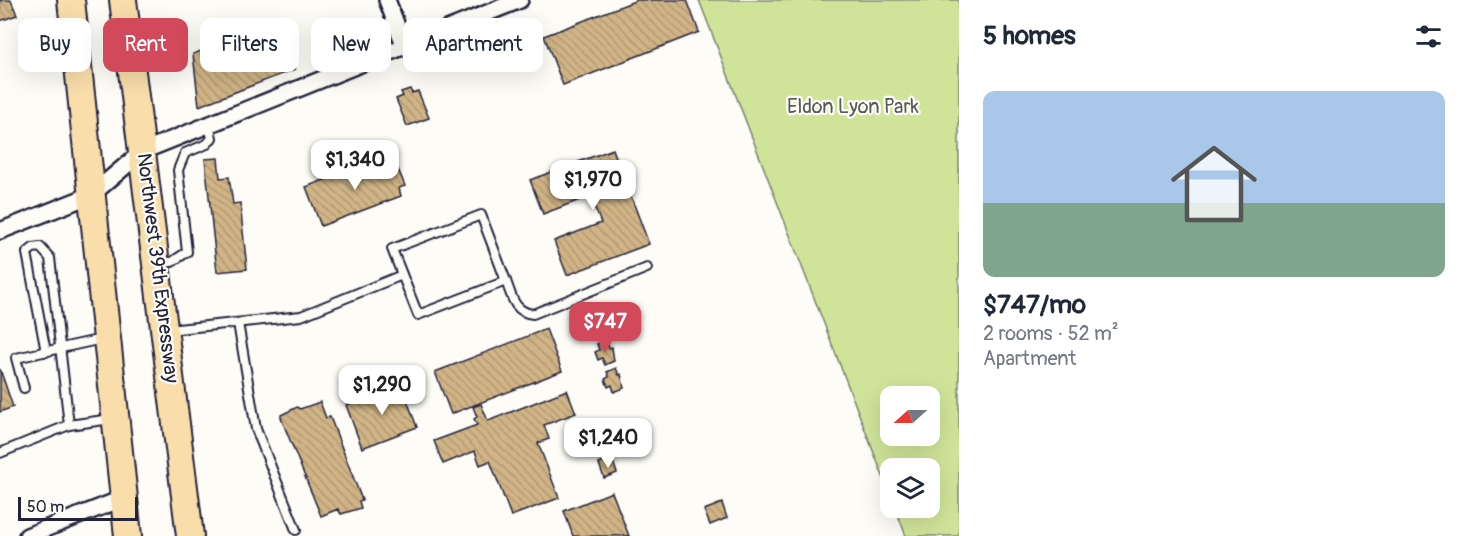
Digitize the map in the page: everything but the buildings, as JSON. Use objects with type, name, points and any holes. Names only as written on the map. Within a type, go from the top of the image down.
[{"type":"highway","points":[[71,0],[128,536]]},
{"type":"highway","name":"Northwest 39th Expressway","points":[[123,0],[158,262],[190,536]]},
{"type":"street","points":[[387,0],[403,42]]},
{"type":"street","points":[[476,18],[520,0]]},
{"type":"street","points":[[0,231],[91,195],[143,151],[403,48]]},
{"type":"street","points":[[27,536],[124,498]]},
{"type":"lane","points":[[158,262],[172,262],[187,252],[178,170],[185,153],[207,144],[212,138],[209,124]]},
{"type":"lane","points":[[506,281],[418,315],[392,249],[481,215],[518,308],[524,313],[533,314],[647,268]]},
{"type":"lane","points":[[46,352],[27,253],[33,248],[40,247],[50,258],[69,425]]},
{"type":"lane","points":[[166,330],[302,316],[402,275]]},
{"type":"lane","points":[[238,322],[256,429],[296,530]]},
{"type":"lane","points":[[24,388],[16,358],[107,338]]},
{"type":"lane","points":[[0,453],[69,425],[115,418]]},
{"type":"green space","name":"Eldon Lyon Park","points":[[699,0],[959,0],[959,536],[906,536],[899,518],[940,518],[940,458],[880,458],[880,469]]}]
